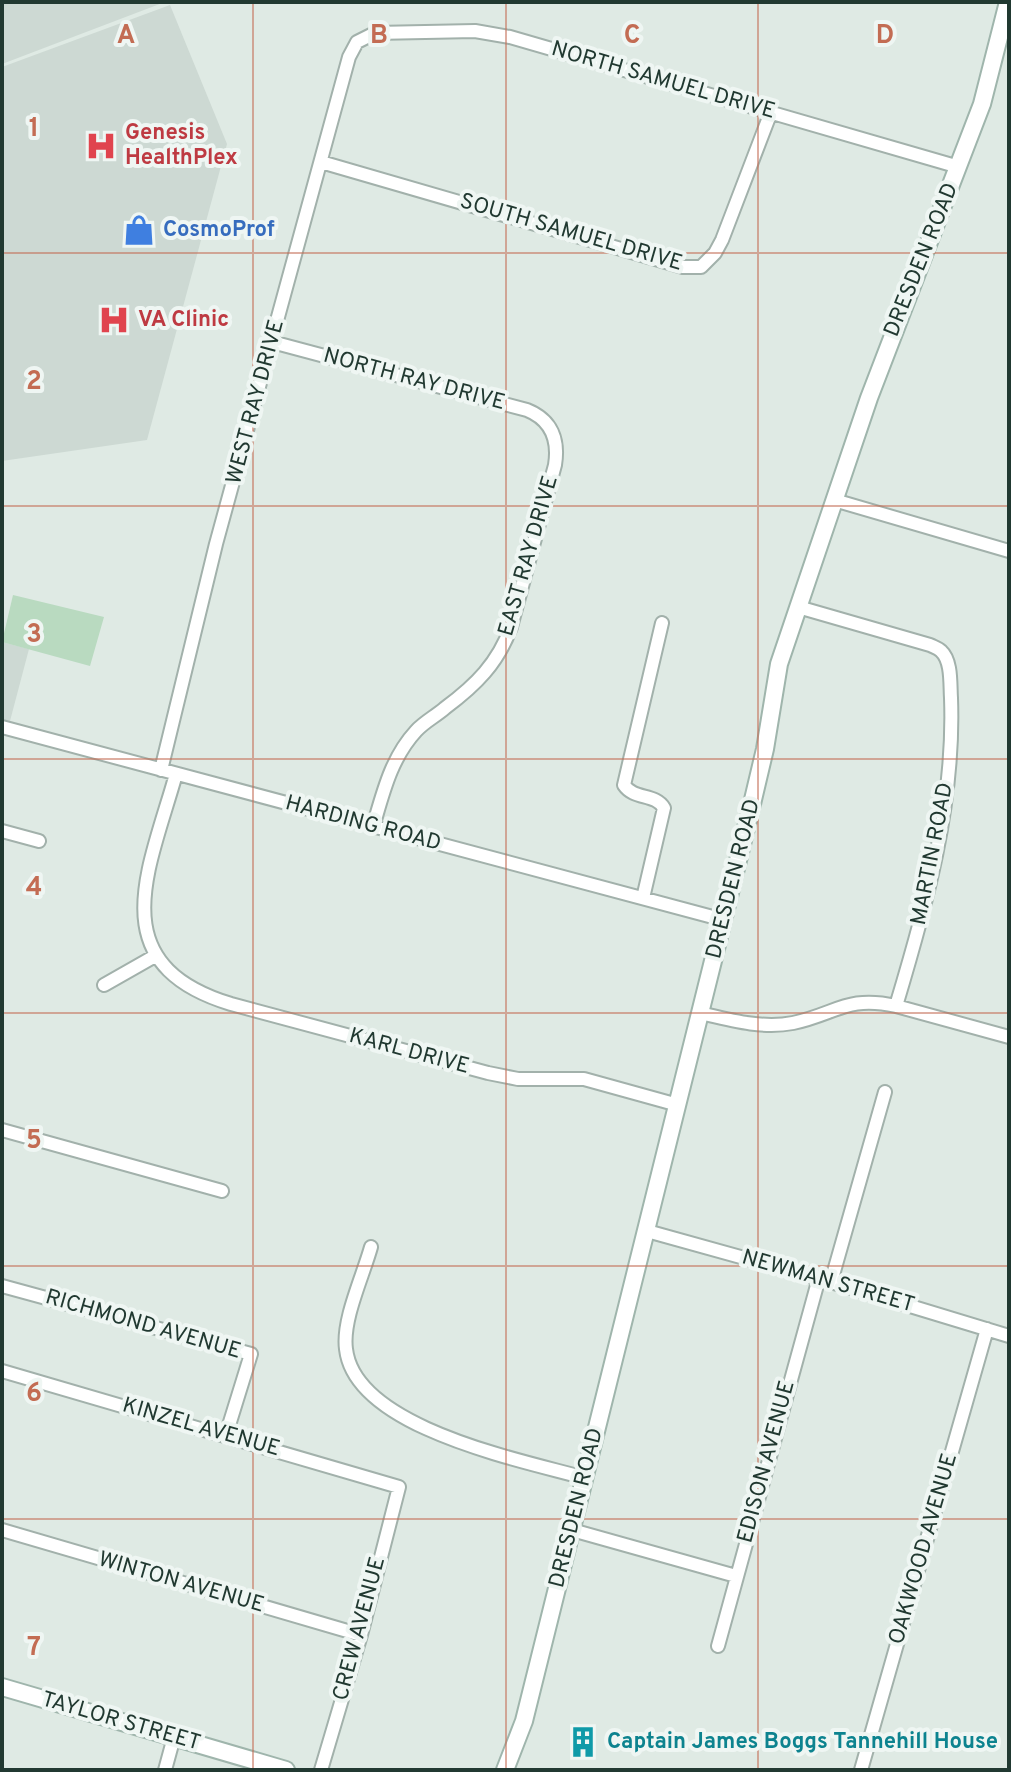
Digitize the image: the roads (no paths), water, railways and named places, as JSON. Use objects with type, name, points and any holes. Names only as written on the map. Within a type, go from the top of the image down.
[{"type":"street","name":"DRESDEN ROAD","points":[[512,1769],[762,763],[779,664],[896,325],[982,104],[1008,2]]},
{"type":"street","name":"NORTH SAMUEL DRIVE","points":[[362,38],[375,33],[492,33],[959,167]]},
{"type":"street","name":"WEST RAY DRIVE","points":[[161,770],[200,605],[349,57],[362,38]]},
{"type":"street","name":"SOUTH SAMUEL DRIVE","points":[[321,162],[683,267],[701,267],[715,253],[722,240],[771,112]]},
{"type":"street","name":"NORTH RAY DRIVE","points":[[272,342],[527,410],[542,418],[551,428]]},
{"type":"street","name":"EAST RAY DRIVE","points":[[373,827],[388,776],[408,741],[422,725],[477,682],[502,651],[555,465],[556,443],[551,428]]},
{"type":"street","points":[[834,500],[1009,551]]},
{"type":"street","name":"MARTIN ROAD","points":[[798,607],[930,645],[941,651],[948,662],[950,731],[942,826],[928,896],[896,1006]]},
{"type":"street","points":[[643,898],[664,808],[658,800],[631,794],[624,785],[662,623]]},
{"type":"street","name":"HARDING ROAD","points":[[2,727],[724,920]]},
{"type":"street","points":[[104,985],[155,956],[147,935],[144,891],[176,774]]},
{"type":"street","points":[[2,831],[39,841]]},
{"type":"street","name":"KARL DRIVE","points":[[155,956],[172,975],[192,990],[225,1003],[501,1076],[584,1079],[678,1105]]},
{"type":"street","points":[[700,1013],[773,1025],[872,1001],[1009,1037]]},
{"type":"street","name":"EDISON AVENUE","points":[[718,1646],[825,1280],[885,1092]]},
{"type":"street","points":[[2,1130],[222,1191]]},
{"type":"street","name":"NEWMAN STREET","points":[[647,1231],[825,1280],[1009,1336]]},
{"type":"street","points":[[371,1247],[350,1317],[345,1348],[355,1374],[368,1390],[384,1406],[420,1427],[585,1478]]},
{"type":"street","name":"RICHMOND AVENUE","points":[[2,1286],[251,1354],[226,1435]]},
{"type":"street","name":"OAKWOOD AVENUE","points":[[861,1770],[987,1329]]},
{"type":"street","name":"KINZEL AVENUE","points":[[2,1371],[399,1487]]},
{"type":"street","name":"CREW AVENUE","points":[[321,1770],[361,1635],[399,1487]]},
{"type":"street","name":"WINTON AVENUE","points":[[2,1530],[361,1635]]},
{"type":"street","points":[[572,1530],[736,1576]]},
{"type":"street","name":"TAYLOR STREET","points":[[2,1687],[286,1770]]},
{"type":"street","points":[[165,1770],[174,1737]]},
{"type":"place","name":"Genesis HealthPlex","points":[[101,146]]},
{"type":"place","name":"CosmoProf","points":[[139,230]]},
{"type":"place","name":"VA Clinic","points":[[114,320]]},
{"type":"place","name":"Captain James Boggs Tannehill House","points":[[583,1742]]}]
